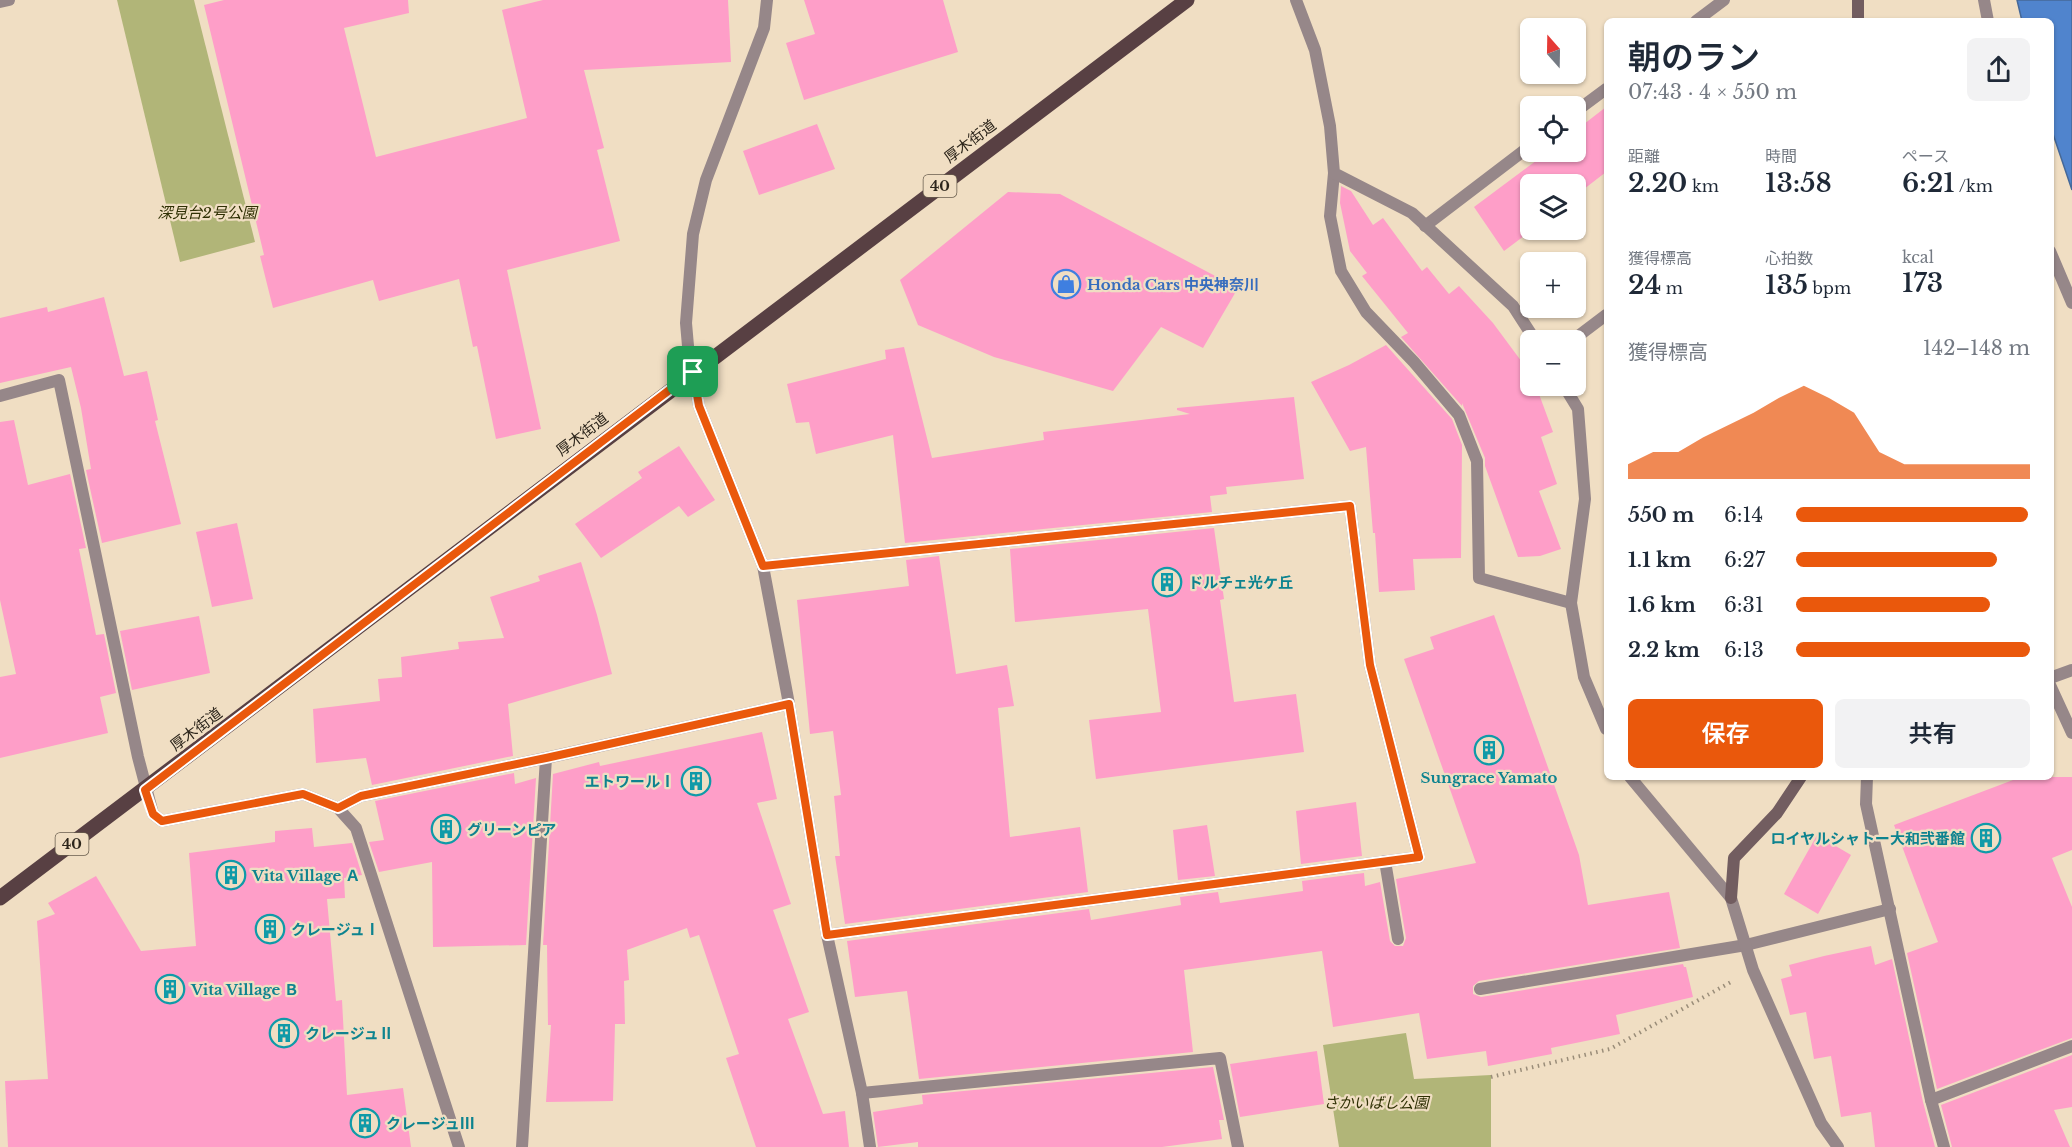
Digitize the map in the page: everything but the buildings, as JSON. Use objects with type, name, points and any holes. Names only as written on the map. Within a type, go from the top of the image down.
[{"type":"main road","name":"厚木街道","points":[[0,898],[1187,0]]},
{"type":"street","points":[[0,2],[9,0]]},
{"type":"street","points":[[767,0],[764,28],[706,180],[693,234],[686,323],[699,406],[763,566],[789,704],[827,935],[862,1094],[870,1147]]},
{"type":"street","points":[[1296,0],[1315,50],[1330,126],[1334,173],[1330,216],[1341,272],[1366,312],[1414,362],[1459,415],[1477,461],[1479,578],[1571,603]]},
{"type":"street","points":[[1700,18],[1724,0]]},
{"type":"street","points":[[1858,0],[1858,18]]},
{"type":"street","points":[[1984,0],[1987,18]]},
{"type":"street","points":[[1586,103],[1604,90]]},
{"type":"street","points":[[1425,226],[1520,154]]},
{"type":"street","points":[[1334,173],[1412,213],[1513,306],[1529,330]]},
{"type":"street","points":[[2054,260],[2072,303]]},
{"type":"street","points":[[1586,330],[1604,317]]},
{"type":"street","points":[[0,396],[59,380],[145,790],[153,814],[162,821],[303,794],[338,808],[357,828],[459,1147]]},
{"type":"street","points":[[1570,396],[1578,409],[1585,499],[1571,603],[1584,677],[1604,724]]},
{"type":"street","points":[[763,566],[1350,506],[1370,665],[1419,857],[827,935]]},
{"type":"street","points":[[2054,677],[2072,670]]},
{"type":"street","points":[[2054,694],[2072,733]]},
{"type":"street","points":[[338,808],[361,796],[789,704]]},
{"type":"street","points":[[522,1147],[546,758]]},
{"type":"street","points":[[1633,780],[1731,898]]},
{"type":"street","points":[[1799,780],[1777,813],[1734,858],[1731,898],[1753,970],[1821,1123],[1838,1147]]},
{"type":"street","points":[[1867,780],[1866,804],[1931,1100],[1944,1147]]},
{"type":"street","points":[[1385,861],[1398,939]]},
{"type":"street","points":[[1480,989],[1746,945],[1890,909]]},
{"type":"street","points":[[1931,1100],[2072,1046]]},
{"type":"street","points":[[862,1094],[1220,1058],[1238,1147]]},
{"type":"path","points":[[1491,1077],[1610,1049],[1753,970]]},
{"type":"green space","name":"深見台2号公園","points":[[117,0],[194,0],[255,242],[180,262]]},
{"type":"green space","name":"さかいばし公園","points":[[1406,1033],[1414,1079],[1491,1075],[1491,1147],[1339,1147],[1323,1045]]},
{"type":"water","points":[[2017,0],[2072,0],[2072,190],[2054,137],[2054,18],[2021,18]]},
{"type":"place","name":"Honda Cars 中央神奈川","points":[[1066,284]]},
{"type":"place","name":"ドルチェ光ケ丘","points":[[1167,582]]},
{"type":"place","name":"Sungrace Yamato","points":[[1489,750]]},
{"type":"place","name":"エトワールⅠ","points":[[696,781]]},
{"type":"place","name":"グリーンピア","points":[[446,829]]},
{"type":"place","name":"ロイヤルシャトー大和弐番館","points":[[1986,838]]},
{"type":"place","name":"Vita Village Ａ","points":[[231,875]]},
{"type":"place","name":"クレージュⅠ","points":[[270,929]]},
{"type":"place","name":"Vita Village Ｂ","points":[[170,989]]},
{"type":"place","name":"クレージュⅡ","points":[[284,1033]]},
{"type":"place","name":"クレージュⅢ","points":[[365,1123]]},
{"type":"route","points":[[693,372],[699,406],[763,566],[1350,506],[1370,665],[1419,857],[827,935],[789,704],[361,796],[338,808],[303,794],[162,821],[153,814],[145,790],[693,372]]}]
